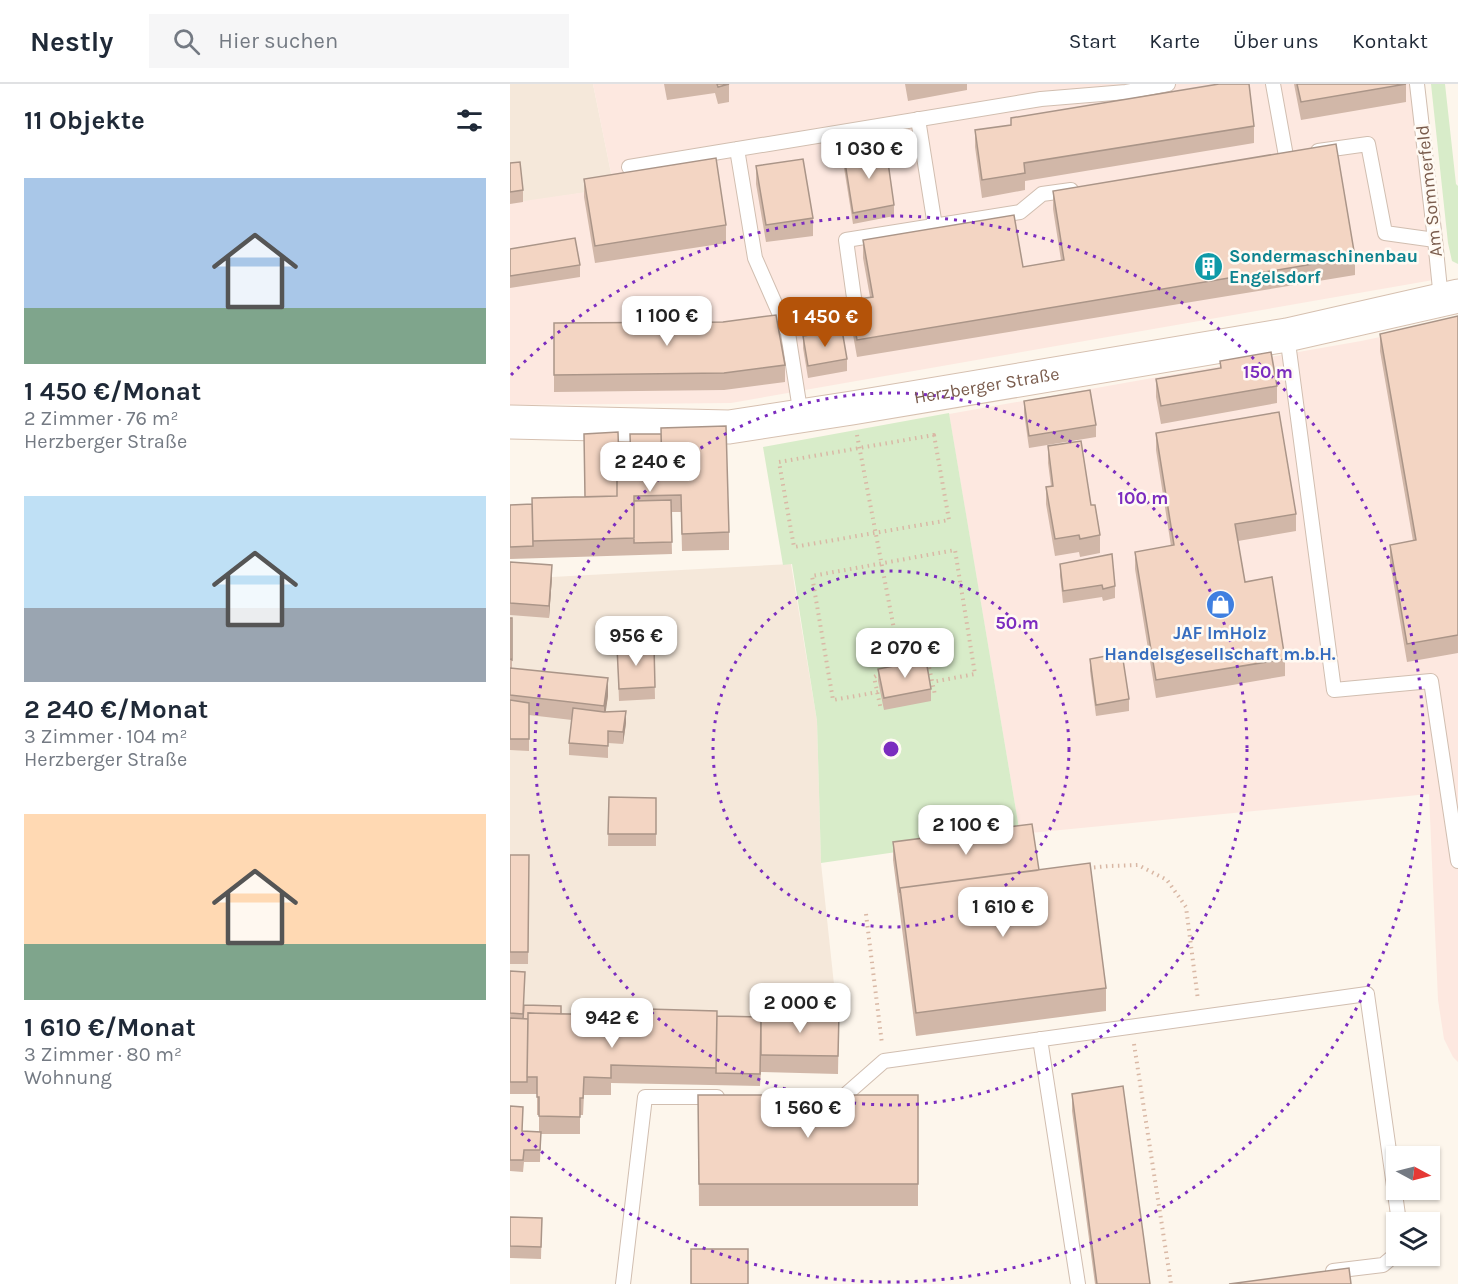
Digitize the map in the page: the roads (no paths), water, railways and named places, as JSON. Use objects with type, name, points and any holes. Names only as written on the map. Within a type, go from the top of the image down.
[{"type":"main road","name":"Herzberger Straße","points":[[510,422],[729,427],[1287,335],[1449,297]]},
{"type":"lane","points":[[628,167],[1041,99],[1126,92],[1168,84]]},
{"type":"lane","points":[[1273,84],[1292,155],[1368,144],[1385,233],[1435,240]]},
{"type":"lane","name":"Am Sommerfeld","points":[[1417,84],[1435,240],[1449,297]]},
{"type":"lane","points":[[918,119],[935,226]]},
{"type":"lane","points":[[737,149],[755,258],[788,333],[801,416]]},
{"type":"lane","points":[[855,305],[846,240],[1020,212],[1042,195],[1088,187]]},
{"type":"lane","points":[[1287,335],[1334,690],[1431,681],[1458,861]]},
{"type":"lane","points":[[820,1097],[843,1097],[884,1061],[1367,994],[1398,1212]]},
{"type":"lane","points":[[1040,1039],[1078,1284]]},
{"type":"lane","points":[[623,1284],[645,1097],[727,1097]]},
{"type":"lane","points":[[1324,1272],[1383,1265],[1386,1262]]},
{"type":"place","name":"Sondermaschinenbau Engelsdorf","points":[[1208,266]]},
{"type":"place","name":"JAF ImHolz Handelsgesellschaft m.b.H.","points":[[1220,604]]}]
